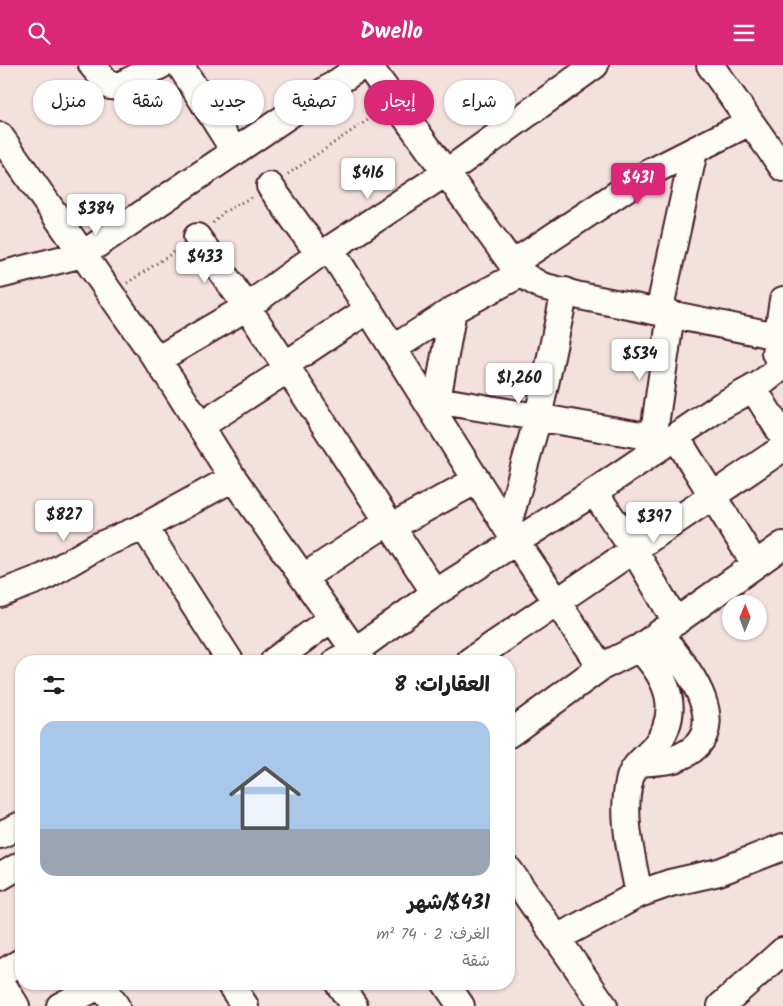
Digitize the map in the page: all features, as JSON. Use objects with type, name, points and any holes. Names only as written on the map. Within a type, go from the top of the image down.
[{"type":"street","points":[[92,65],[110,86],[117,87],[161,65]]},
{"type":"street","points":[[180,65],[235,152]]},
{"type":"street","points":[[0,275],[83,253],[363,65]]},
{"type":"street","points":[[368,65],[517,269],[542,285],[665,313],[781,319],[770,376],[783,436]]},
{"type":"street","points":[[157,361],[247,307],[325,252],[447,172],[596,65]]},
{"type":"street","points":[[710,65],[750,122],[775,141],[783,168]]},
{"type":"street","points":[[394,348],[517,269],[649,173],[750,122]]},
{"type":"street","points":[[0,136],[202,425],[233,478],[332,618],[350,655]]},
{"type":"street","points":[[660,443],[665,313],[694,151]]},
{"type":"street","points":[[270,186],[369,309],[394,348],[431,399],[477,480],[601,667]]},
{"type":"street","points":[[197,237],[247,307],[434,593]]},
{"type":"street","points":[[512,535],[565,291]]},
{"type":"street","points":[[202,425],[369,309]]},
{"type":"street","points":[[431,399],[453,310]]},
{"type":"street","points":[[355,655],[512,535],[594,492],[660,443],[770,376]]},
{"type":"street","points":[[431,399],[538,417],[660,443],[713,496],[755,564]]},
{"type":"street","points":[[479,655],[783,448]]},
{"type":"street","points":[[0,594],[44,577],[98,546],[144,527],[233,478]]},
{"type":"street","points":[[304,577],[390,525],[477,480]]},
{"type":"street","points":[[594,492],[634,550],[658,634],[654,664],[667,687],[670,706],[666,731],[631,775],[627,815],[629,844],[639,894]]},
{"type":"street","points":[[144,527],[226,655]]},
{"type":"street","points":[[515,730],[601,667],[658,634],[783,545]]},
{"type":"street","points":[[282,655],[332,618]]},
{"type":"street","points":[[639,763],[672,759],[687,753],[701,739],[706,719],[703,695],[678,656],[658,634]]},
{"type":"street","points":[[0,835],[15,828]]},
{"type":"street","points":[[557,938],[639,894],[670,883],[719,872],[783,847]]},
{"type":"street","points":[[0,877],[15,868]]},
{"type":"street","points":[[515,878],[604,1006]]},
{"type":"street","points":[[721,1006],[783,951]]},
{"type":"street","points":[[0,974],[15,965]]},
{"type":"street","points":[[0,980],[16,1006]]},
{"type":"street","points":[[343,990],[354,1006]]},
{"type":"street","points":[[450,990],[461,1006]]},
{"type":"street","points":[[60,1006],[106,992]]}]
